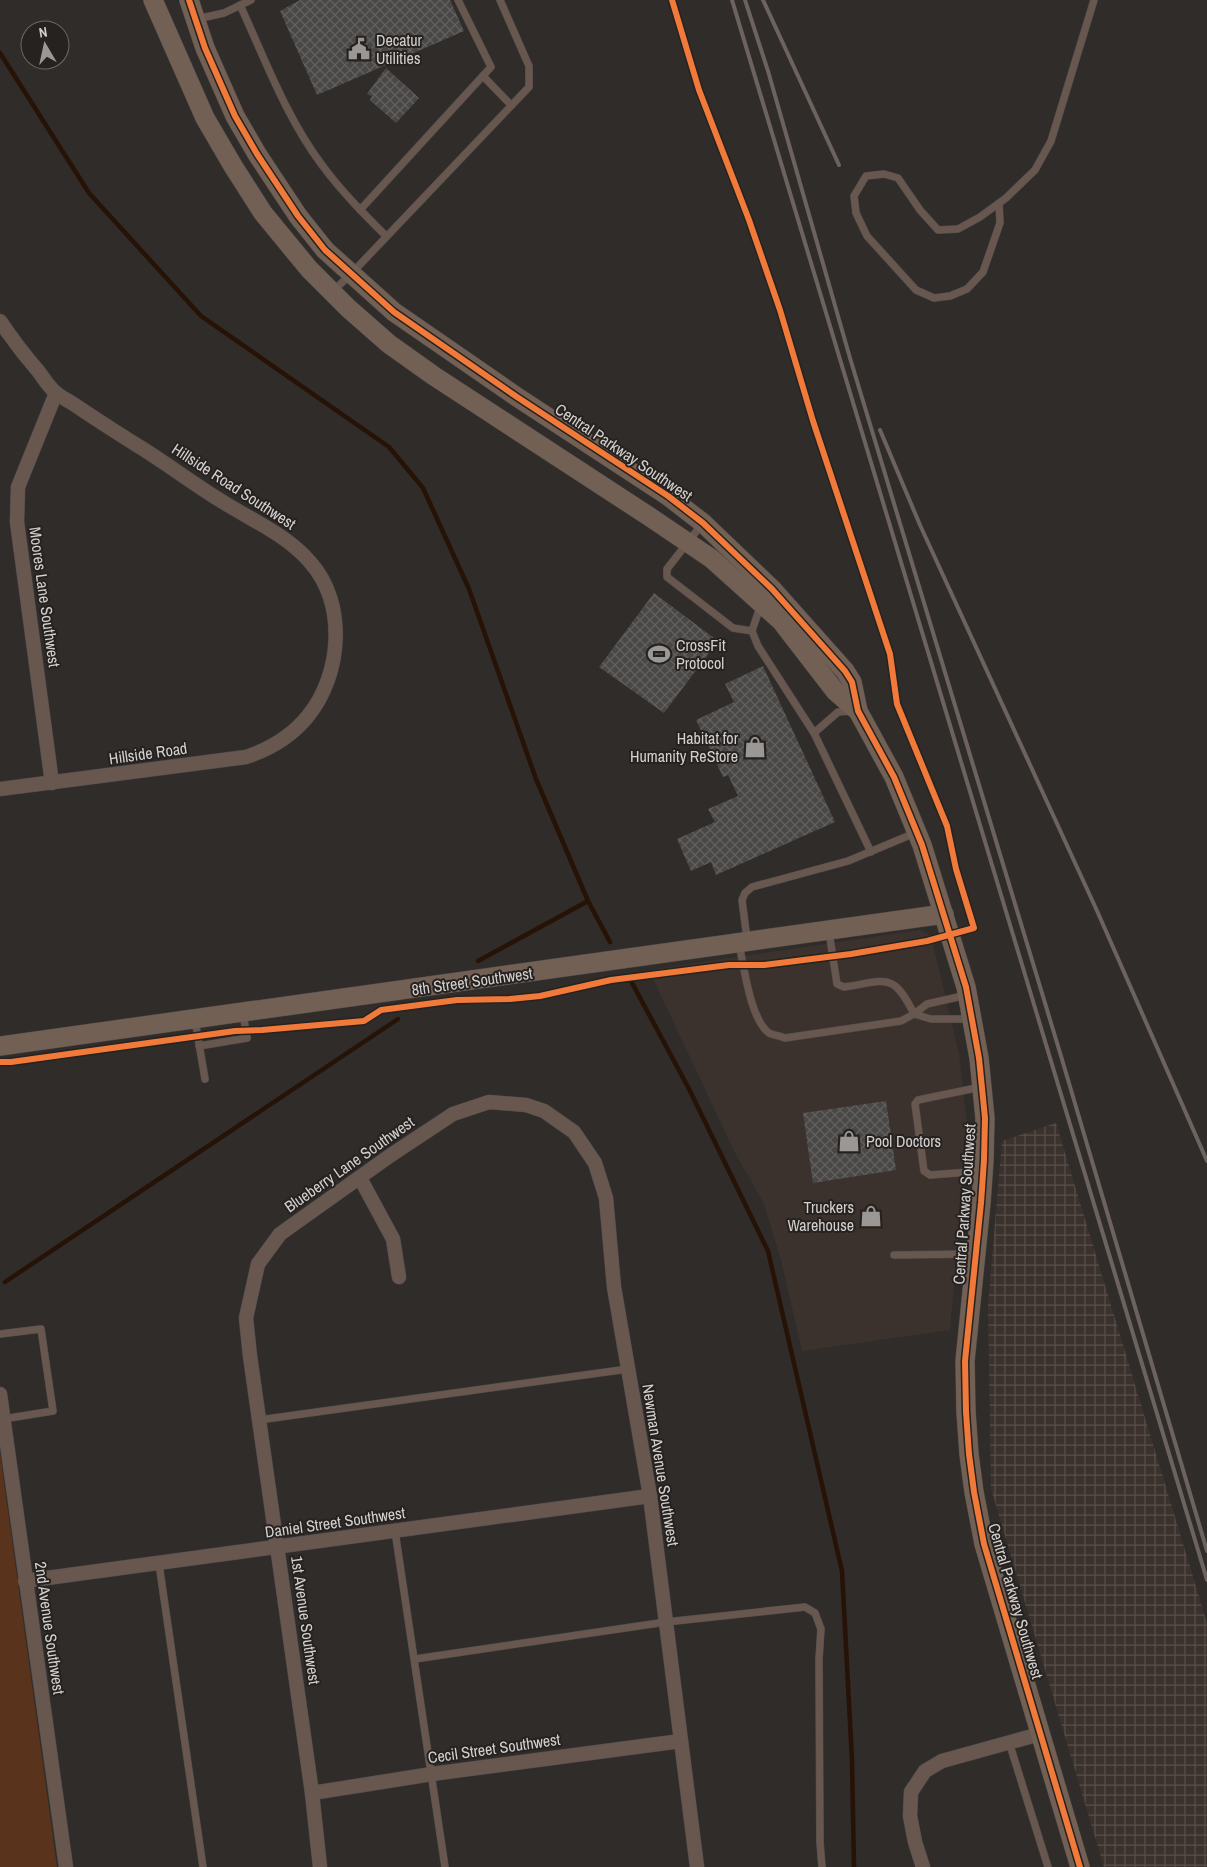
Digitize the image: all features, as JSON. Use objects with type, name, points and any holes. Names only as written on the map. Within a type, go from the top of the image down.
[{"type":"street","name":"Central Parkway Southwest","points":[[153,0],[205,118],[232,166],[263,213],[309,269],[389,344],[434,376],[712,559],[781,621],[835,691],[858,711]]},
{"type":"street","name":"Central Parkway Southwest","points":[[188,0],[205,48],[235,116],[257,154],[298,216],[325,250],[408,322],[517,397],[668,496],[703,523],[772,589],[845,670],[852,682],[858,711],[894,777],[917,833],[944,914],[972,1019],[979,1058],[985,1118],[984,1171],[965,1361],[966,1412],[974,1492],[984,1544],[1080,1867]]},
{"type":"street","name":"Hillside Road Southwest","points":[[0,321],[13,341],[56,393],[223,502],[285,539],[312,563],[322,578],[329,596],[335,622],[335,650],[326,686],[308,717],[295,730]]},
{"type":"street","name":"Moores Lane Southwest","points":[[52,783],[17,522],[18,487],[56,393]]},
{"type":"street","name":"Hillside Road","points":[[0,789],[246,757],[264,751],[295,730]]},
{"type":"street","name":"8th Street Southwest","points":[[0,1046],[944,914]]},
{"type":"street","name":"Blueberry Lane Southwest","points":[[246,1318],[258,1264],[280,1234],[391,1155],[453,1114],[489,1102],[526,1105]]},
{"type":"street","name":"Newman Avenue Southwest","points":[[526,1105],[544,1111],[574,1132],[595,1163],[606,1198],[614,1287],[650,1496],[696,1867]]},
{"type":"street","points":[[360,1178],[392,1239],[398,1277]]},
{"type":"street","name":"1st Avenue Southwest","points":[[246,1318],[312,1793],[320,1867]]},
{"type":"street","name":"2nd Avenue Southwest","points":[[0,1394],[66,1867]]},
{"type":"street","name":"Daniel Street Southwest","points":[[25,1581],[650,1496]]},
{"type":"street","points":[[923,1867],[915,1842],[910,1816],[911,1792],[926,1771],[942,1762],[1040,1734]]},
{"type":"street","name":"Cecil Street Southwest","points":[[312,1793],[432,1774],[681,1741]]},
{"type":"lane","points":[[196,20],[224,13],[251,0]]},
{"type":"lane","points":[[360,210],[491,67],[458,0]]},
{"type":"lane","points":[[332,292],[529,86],[529,66],[500,0]]},
{"type":"lane","points":[[999,203],[1000,223],[983,272],[967,289],[950,296],[934,298],[916,290],[867,236],[856,213],[854,196],[866,176],[884,174],[898,178],[920,210],[938,230],[958,229],[980,217],[999,203],[1035,170],[1051,142],[1094,0]]},
{"type":"lane","points":[[240,5],[287,109],[321,165],[360,210],[386,236]]},
{"type":"lane","points":[[483,76],[511,105]]},
{"type":"lane","points":[[703,523],[667,569],[667,577],[733,628],[752,631]]},
{"type":"lane","points":[[761,603],[752,631],[758,646],[814,734],[871,852]]},
{"type":"lane","points":[[814,734],[838,712],[858,711]]},
{"type":"lane","points":[[917,833],[848,861],[752,887],[744,892],[742,900],[743,943],[751,1001],[758,1018],[770,1033],[785,1038],[901,1021],[914,1014],[926,1004],[967,995]]},
{"type":"lane","points":[[828,931],[837,984],[844,986],[887,981],[898,986],[905,995],[914,1014],[931,1019],[972,1019]]},
{"type":"lane","points":[[200,1046],[247,1038],[243,1013]]},
{"type":"lane","points":[[195,1019],[205,1079]]},
{"type":"lane","points":[[982,1087],[918,1100],[916,1104],[924,1171],[930,1175],[984,1171]]},
{"type":"lane","points":[[894,1255],[976,1254]]},
{"type":"lane","points":[[0,1334],[41,1329],[53,1411],[3,1419]]},
{"type":"lane","points":[[259,1420],[628,1369]]},
{"type":"lane","points":[[395,1531],[445,1867]]},
{"type":"lane","points":[[159,1564],[203,1867]]},
{"type":"lane","points":[[415,1660],[666,1622],[805,1607],[815,1613],[821,1629],[820,1832],[822,1867]]},
{"type":"lane","points":[[1009,1742],[1048,1867]]},
{"type":"shaded area","points":[[920,930],[931,936],[959,1053],[968,1135],[950,1330],[802,1351],[781,1260],[764,1204],[734,1151],[649,970]]},
{"type":"shaded area","points":[[1056,1123],[1207,1623],[1207,1867],[1104,1867],[991,1489],[988,1305],[1002,1141]]},
{"type":"shaded area","points":[[0,1453],[57,1867],[0,1867]]},
{"type":"building","name":"Decatur Utilities","points":[[300,0],[450,0],[464,31],[317,95],[280,11]]},
{"type":"building","points":[[386,68],[419,98],[396,123],[370,100],[372,96],[367,94]]},
{"type":"building","name":"CrossFit Protocol","points":[[654,593],[718,641],[664,713],[599,667]]},
{"type":"building","name":"Habitat for Humanity ReStore","points":[[763,666],[835,822],[716,875],[711,862],[691,871],[677,839],[715,822],[708,809],[738,796],[728,775],[723,777],[696,720],[734,702],[725,684]]},
{"type":"building","name":"Pool Doctors","points":[[886,1101],[896,1170],[813,1183],[803,1113]]},
{"type":"waterway","points":[[0,53],[89,193],[201,316],[389,447],[423,488],[469,589],[536,779],[588,901],[610,942]]},
{"type":"waterway","points":[[478,961],[588,901]]},
{"type":"waterway","points":[[631,981],[688,1087],[768,1251],[842,1571],[852,1760],[854,1867]]},
{"type":"waterway","points":[[5,1282],[398,1019]]},
{"type":"railway","points":[[732,0],[1207,1580]]},
{"type":"railway","points":[[745,0],[768,71],[850,358],[1061,1056],[1207,1551]]},
{"type":"railway","points":[[763,0],[839,165]]},
{"type":"railway","points":[[880,430],[920,525],[1098,913],[1207,1161]]},
{"type":"cycle path","points":[[189,0],[205,48],[235,116],[257,154],[298,216],[325,250],[394,312],[517,397],[668,496],[703,523],[772,589],[845,671],[852,682],[858,711],[894,777],[922,845],[966,987],[979,1058],[985,1118],[981,1203],[965,1361],[969,1454],[984,1544],[1080,1867]]},
{"type":"cycle path","points":[[0,1062],[235,1031],[364,1021],[381,1010],[457,1000],[510,999],[540,996],[611,980],[729,965],[764,965],[851,954],[927,941],[974,928],[956,869],[947,826],[897,704],[890,654],[813,421],[780,310],[749,220],[699,90],[672,0]]},
{"type":"place","name":"Decatur Utilities","points":[[359,49]]},
{"type":"place","name":"CrossFit Protocol","points":[[659,654]]},
{"type":"place","name":"Habitat for Humanity ReStore","points":[[755,747]]},
{"type":"place","name":"Pool Doctors","points":[[849,1141]]},
{"type":"place","name":"Truckers Warehouse","points":[[871,1216]]}]
